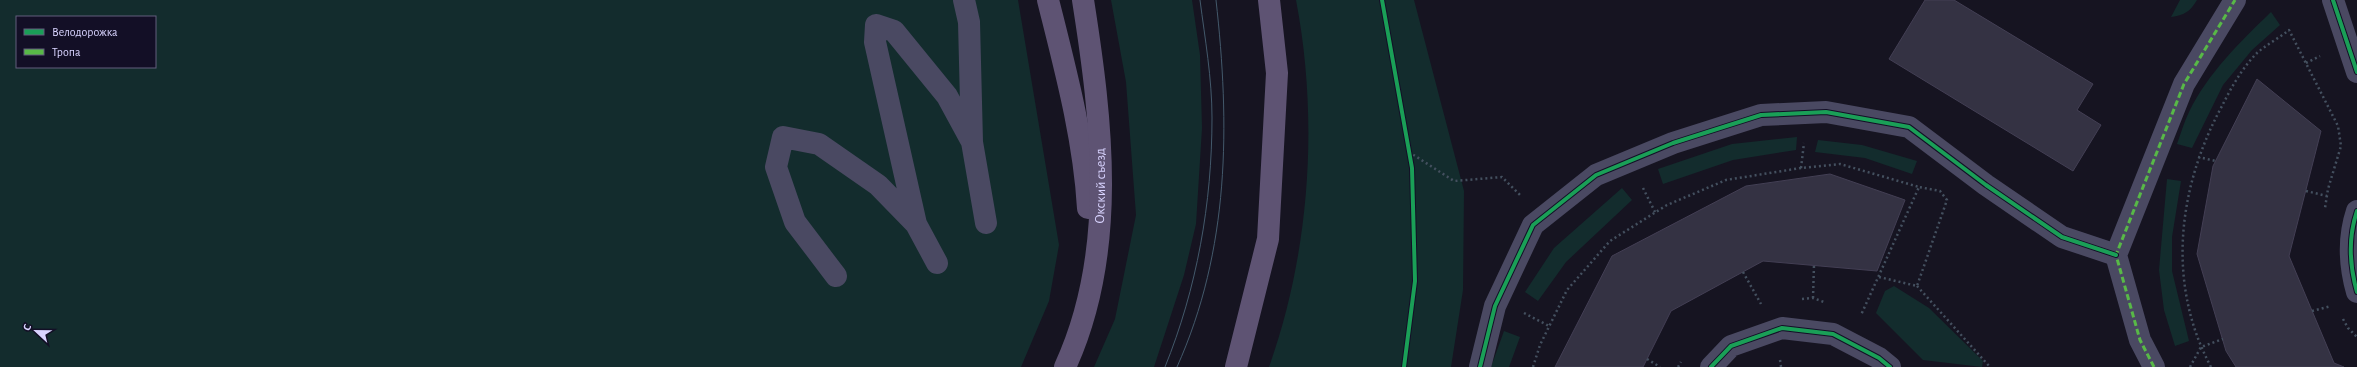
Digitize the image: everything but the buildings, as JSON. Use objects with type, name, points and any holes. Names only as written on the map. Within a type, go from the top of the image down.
[{"type":"main road","points":[[1048,0],[1067,78],[1086,180],[1092,281]]},
{"type":"main road","name":"Окский съезд","points":[[1065,367],[1084,319],[1092,281],[1100,228],[1100,146],[1095,79],[1083,0]]},
{"type":"main road","points":[[1236,367],[1268,239],[1277,73],[1269,0]]},
{"type":"street","points":[[964,0],[969,22],[972,142],[986,223]]},
{"type":"street","points":[[2154,367],[2140,340],[2116,255],[2184,84],[2235,0]]},
{"type":"street","points":[[2334,0],[2357,72]]},
{"type":"street","points":[[937,264],[916,224],[875,42],[876,25],[894,30],[947,96],[972,142]]},
{"type":"street","points":[[1480,367],[1495,306],[1532,225],[1596,175],[1673,143],[1761,115],[1826,112],[1909,127],[1986,185],[2062,237],[2116,255]]},
{"type":"street","points":[[836,276],[795,222],[776,166],[784,137],[819,144],[878,186],[916,224]]},
{"type":"street","points":[[2357,211],[2351,230],[2351,271],[2357,292]]},
{"type":"street","points":[[1711,367],[1731,346],[1782,328],[1833,334],[1879,358],[1890,367]]},
{"type":"path","points":[[2211,367],[2201,347],[2191,312],[2182,267],[2183,225],[2190,182],[2207,133],[2233,85],[2257,53],[2289,30],[2338,126],[2341,146],[2327,196],[2325,210]]},
{"type":"path","points":[[1408,145],[1410,158]]},
{"type":"path","points":[[1410,152],[1454,181],[1502,177],[1542,218]]},
{"type":"path","points":[[2198,157],[2216,161]]},
{"type":"path","points":[[1533,367],[1540,345],[1566,290],[1610,241],[1667,205],[1726,180],[1801,168],[1840,164],[1919,187],[1940,191],[1947,200],[1917,286]]},
{"type":"path","points":[[1854,312],[1861,315],[1880,277],[1919,187]]},
{"type":"path","points":[[2306,191],[2327,196]]},
{"type":"path","points":[[1813,298],[1814,265]]},
{"type":"path","points":[[1743,272],[1762,306]]},
{"type":"path","points":[[1880,277],[1917,286],[1990,367]]},
{"type":"path","points":[[1798,300],[1813,298],[1827,303]]},
{"type":"path","points":[[2312,311],[2335,304]]},
{"type":"path","points":[[1756,308],[1768,305]]},
{"type":"path","points":[[2341,316],[2348,328],[2357,337]]},
{"type":"path","points":[[2190,367],[2201,347],[2223,339]]},
{"type":"path","points":[[1678,367],[1686,356]]},
{"type":"path","points":[[1779,358],[1781,367]]},
{"type":"path","points":[[1647,359],[1660,367]]},
{"type":"green space","points":[[0,0],[1018,0],[1059,245],[1049,301],[1021,367],[0,367]]},
{"type":"green space","points":[[1111,0],[1192,0],[1200,55],[1202,128],[1196,224],[1184,275],[1154,367],[1094,367],[1115,319],[1136,215],[1126,82]]},
{"type":"green space","points":[[1296,0],[1414,0],[1464,191],[1463,290],[1451,367],[1269,367],[1283,323],[1294,278],[1302,232],[1306,185],[1308,139],[1307,92],[1303,46]]},
{"type":"green space","points":[[2180,0],[2197,0],[2186,12],[2171,17]]},
{"type":"green space","points":[[2271,12],[2280,25],[2252,50],[2223,85],[2192,148],[2177,144],[2189,112],[2205,84],[2236,47]]},
{"type":"green space","points":[[1797,137],[1796,150],[1733,160],[1663,184],[1658,169],[1732,144]]},
{"type":"green space","points":[[1818,140],[1862,145],[1917,161],[1912,174],[1865,158],[1815,152]]},
{"type":"green space","points":[[2167,179],[2181,181],[2172,237],[2172,271],[2189,341],[2175,346],[2164,310],[2159,270]]},
{"type":"green space","points":[[1622,188],[1632,200],[1566,262],[1538,301],[1525,292],[1554,248]]},
{"type":"green space","points":[[1894,286],[1929,308],[1983,361],[1982,367],[1923,360],[1876,313],[1885,291]]},
{"type":"green space","points":[[1504,331],[1520,337],[1509,367],[1491,367]]},
{"type":"tram line","points":[[1165,367],[1186,307],[1194,276],[1206,213],[1209,182],[1212,103],[1200,0]]},
{"type":"tram line","points":[[1177,367],[1194,322],[1207,277],[1216,232],[1222,186],[1224,140],[1223,93],[1221,47],[1216,0]]},
{"type":"marked path","points":[[2154,367],[2140,340],[2116,255],[2184,84],[2235,0]]},
{"type":"cycle path","points":[[1382,0],[1412,168],[1415,281],[1404,367]]},
{"type":"cycle path","points":[[2333,0],[2357,72]]},
{"type":"cycle path","points":[[1480,367],[1495,306],[1533,225],[1596,175],[1673,143],[1761,115],[1826,112],[1909,127],[1986,185],[2062,237],[2116,255]]},
{"type":"cycle path","points":[[2357,211],[2351,241],[2352,271],[2357,292]]},
{"type":"cycle path","points":[[1711,367],[1731,346],[1782,328],[1833,334],[1879,358],[1890,367]]}]
